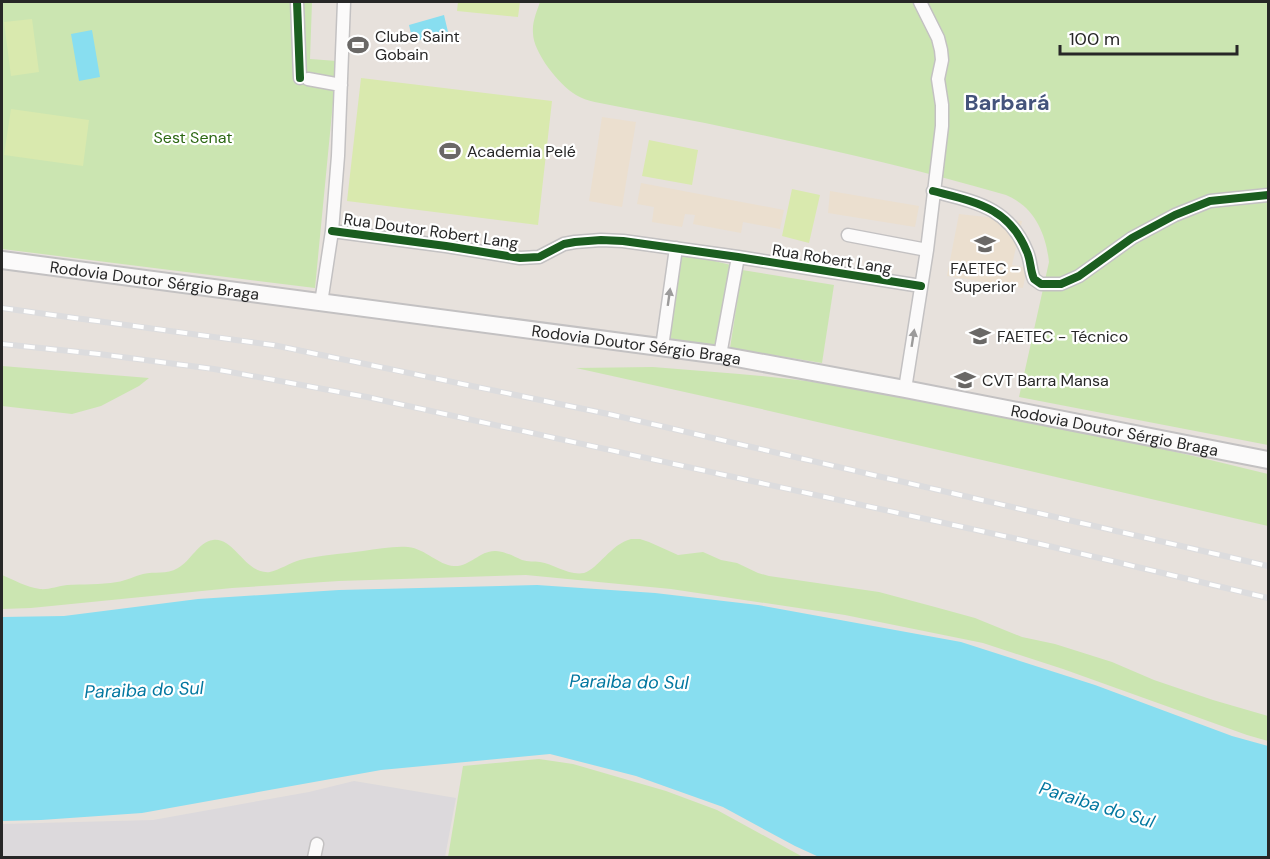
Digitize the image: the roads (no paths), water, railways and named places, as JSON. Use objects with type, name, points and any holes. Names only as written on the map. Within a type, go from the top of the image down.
[{"type":"main road","name":"Rodovia Doutor Sérgio Braga","points":[[2,260],[720,355],[1269,460]]},
{"type":"street","points":[[297,2],[304,79],[340,85]]},
{"type":"street","points":[[321,303],[332,231],[338,156],[344,2]]},
{"type":"street","points":[[905,389],[927,250],[942,126],[938,79],[942,60],[941,51],[938,38],[920,2]]},
{"type":"street","points":[[934,186],[978,203],[1002,217],[1024,245],[1034,279],[1041,285],[1061,284],[1079,276],[1132,238],[1175,215],[1210,201],[1269,195]]},
{"type":"street","name":"Rua Doutor Robert Lang","points":[[332,231],[520,258],[539,257],[564,244],[588,240],[676,248],[738,257]]},
{"type":"street","points":[[848,235],[927,250]]},
{"type":"street","points":[[662,347],[676,248]]},
{"type":"street","points":[[720,355],[738,257]]},
{"type":"street","name":"Rua Robert Lang","points":[[738,257],[921,286]]},
{"type":"street","points":[[314,858],[316,844]]},
{"type":"water","points":[[444,15],[448,32],[413,42],[409,25]]},
{"type":"water","points":[[92,30],[100,77],[79,81],[71,34]]},
{"type":"water","name":"Paraiba do Sul","points":[[537,585],[655,593],[758,605],[961,642],[1095,685],[1232,736],[1268,746],[1268,857],[819,857],[723,807],[636,776],[550,754],[381,770],[142,813],[2,821],[2,617],[64,616],[198,599],[339,590]]},
{"type":"railway","points":[[2,308],[273,345],[613,415],[1268,566]]},
{"type":"railway","points":[[2,344],[214,369],[367,397],[1036,543],[1268,598]]},
{"type":"place","name":"Clube Saint Gobain","points":[[358,45]]},
{"type":"place","name":"Academia Pelé","points":[[450,151]]},
{"type":"place","name":"FAETEC - Superior","points":[[985,244]]},
{"type":"place","name":"FAETEC - Técnico","points":[[980,336]]},
{"type":"place","name":"CVT Barra Mansa","points":[[965,380]]},
{"type":"district","name":"Barbará","points":[[1007,102]]},
{"type":"park label","name":"Sest Senat","points":[[193,137]]}]
